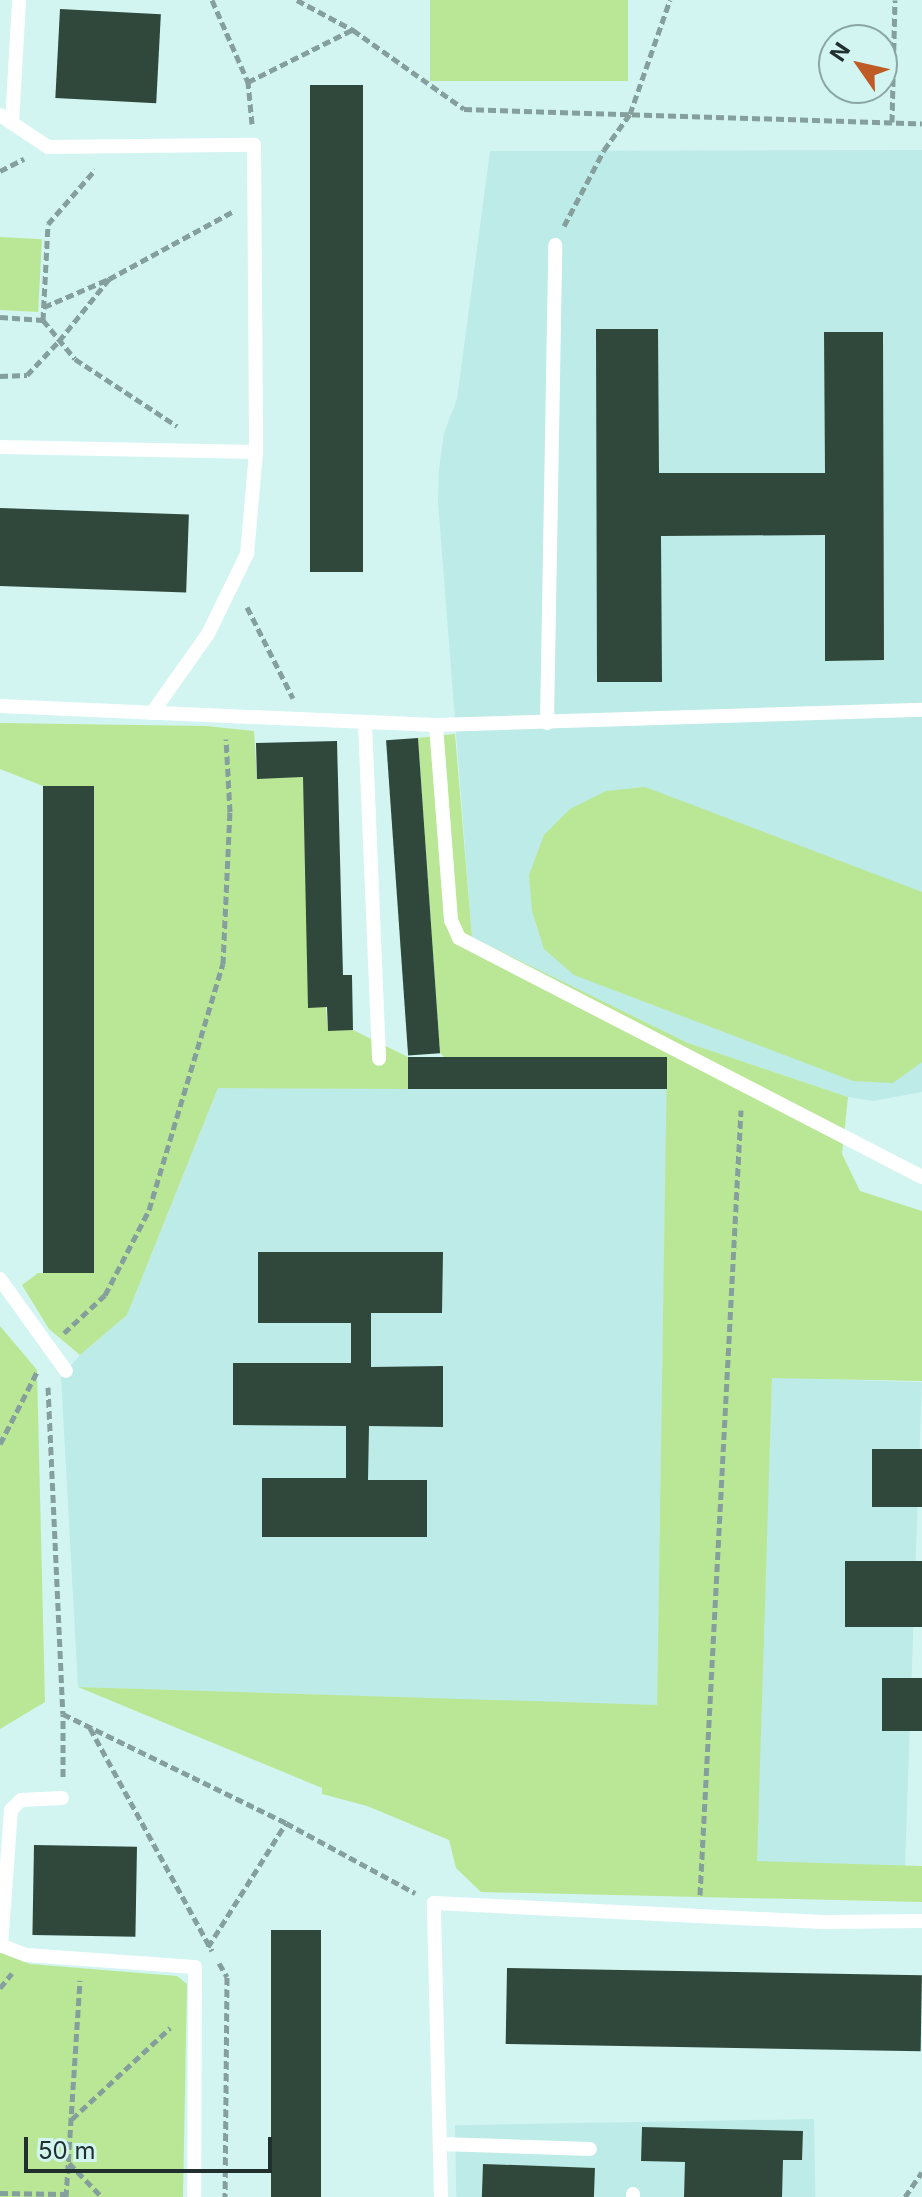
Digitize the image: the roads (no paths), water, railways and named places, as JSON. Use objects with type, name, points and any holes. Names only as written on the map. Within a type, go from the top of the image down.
[{"type":"lane","points":[[19,0],[6,119],[48,147],[254,145],[256,452],[247,554],[208,634],[152,713]]},
{"type":"lane","points":[[547,723],[555,245]]},
{"type":"lane","points":[[0,447],[256,452]]},
{"type":"lane","points":[[0,706],[436,725],[922,710]]},
{"type":"lane","points":[[365,723],[379,1059]]},
{"type":"lane","points":[[436,725],[451,920],[459,938],[922,1177]]},
{"type":"lane","points":[[0,1279],[57,1360]]},
{"type":"lane","points":[[62,1798],[21,1800],[11,1810],[1,1945],[26,1955],[195,1967],[194,2197]]},
{"type":"lane","points":[[441,2197],[434,1903],[699,1916],[922,1921]]},
{"type":"lane","points":[[440,2144],[590,2149]]}]
